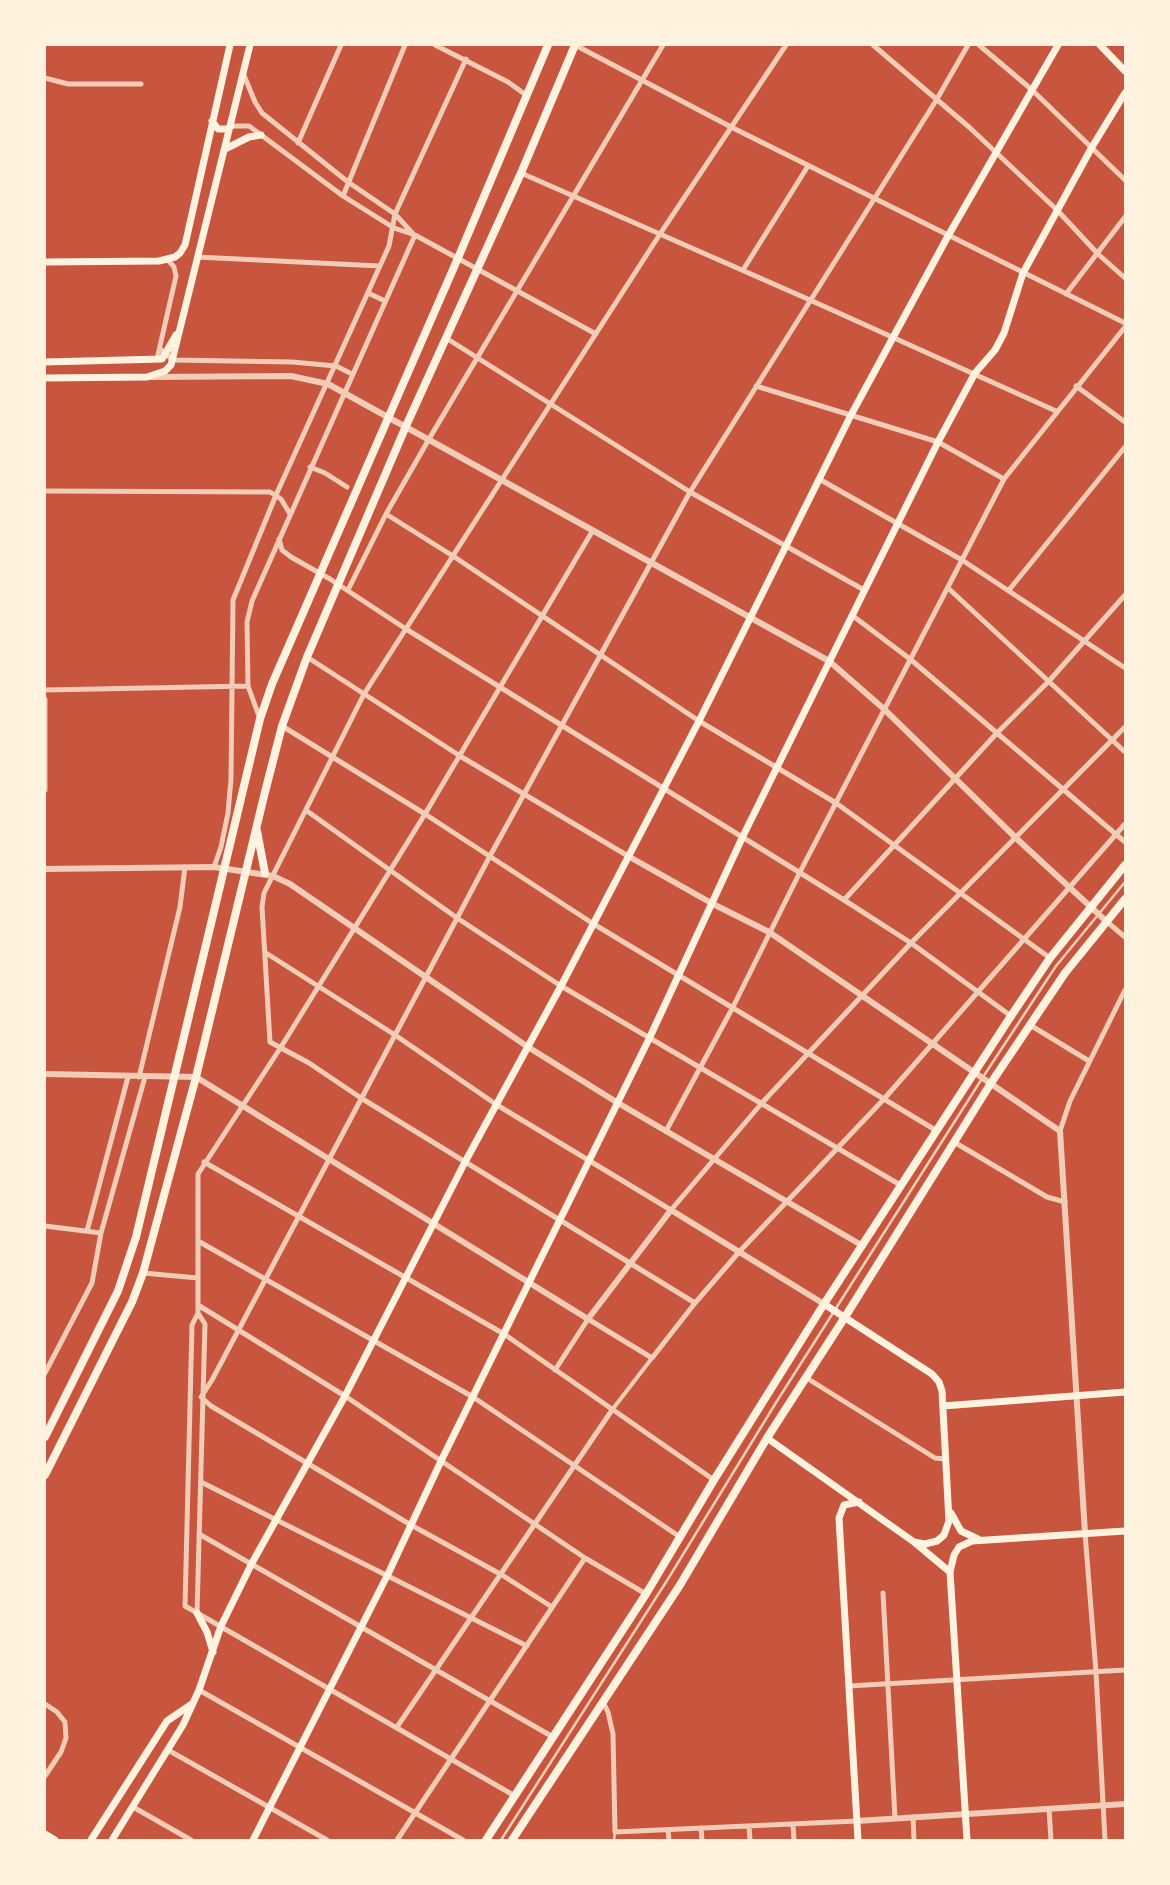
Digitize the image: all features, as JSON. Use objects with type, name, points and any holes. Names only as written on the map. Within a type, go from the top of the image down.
[{"type":"main road","points":[[45,262],[168,260],[178,256],[186,245],[230,45]]},
{"type":"main road","points":[[45,378],[147,377],[165,371],[173,360],[180,324],[250,45]]},
{"type":"main road","points":[[45,1437],[118,1291],[136,1237],[226,869],[260,719],[319,572],[458,258],[548,45]]},
{"type":"main road","points":[[45,1475],[132,1302],[144,1273],[196,1077],[282,726],[307,657],[406,426],[521,174],[575,45]]},
{"type":"main road","points":[[112,1840],[183,1725],[199,1690],[221,1626],[252,1563],[345,1396],[433,1223],[561,986],[699,720],[851,415],[892,337],[995,152],[1058,45]]},
{"type":"main road","points":[[1100,45],[1125,71]]},
{"type":"main road","points":[[253,1840],[388,1574],[442,1460],[618,1104],[678,974],[713,904],[743,836],[853,616],[864,590],[938,442],[975,373],[994,350],[1004,333],[1023,273],[1092,146],[1125,93]]},
{"type":"main road","points":[[212,120],[218,129],[227,129],[230,126]]},
{"type":"main road","points":[[225,149],[249,137],[261,135]]},
{"type":"main road","points":[[45,362],[157,360],[180,324]]},
{"type":"main road","points":[[256,828],[265,873]]},
{"type":"main road","points":[[486,1840],[646,1594],[714,1480],[824,1304],[974,1072],[1050,958],[1095,910],[1125,865]]},
{"type":"main road","points":[[512,1840],[680,1585],[767,1438],[991,1083],[1065,972],[1125,899]]},
{"type":"main road","points":[[824,1304],[932,1374],[939,1382],[942,1391],[949,1509],[947,1530],[941,1538],[929,1544],[914,1542]]},
{"type":"main road","points":[[943,1406],[1125,1392]]},
{"type":"main road","points":[[767,1438],[914,1542],[950,1572]]},
{"type":"main road","points":[[858,1840],[839,1518],[844,1505],[859,1502]]},
{"type":"main road","points":[[949,1509],[961,1530],[983,1540]]},
{"type":"main road","points":[[967,1840],[950,1572],[954,1555],[959,1547],[967,1542],[1125,1531]]},
{"type":"main road","points":[[197,1613],[207,1632],[213,1652]]},
{"type":"main road","points":[[91,1840],[167,1721],[192,1703]]},
{"type":"main road","points":[[45,1834],[55,1840]]},
{"type":"street","points":[[298,143],[341,45]]},
{"type":"street","points":[[343,196],[405,45]]},
{"type":"street","points":[[435,45],[466,59],[526,95]]},
{"type":"street","points":[[575,45],[808,166],[1125,323]]},
{"type":"street","points":[[348,590],[386,514],[429,439],[517,290],[575,197],[663,45]]},
{"type":"street","points":[[695,1303],[270,1042],[262,907],[264,893],[307,811],[364,694],[660,234],[733,128],[786,45]]},
{"type":"street","points":[[201,1397],[204,1395],[395,1034],[427,978],[490,856],[650,562],[690,492],[937,98],[968,45]]},
{"type":"street","points":[[979,45],[1031,89],[1125,180]]},
{"type":"street","points":[[876,46],[937,98],[995,152],[1057,210],[1098,254],[1125,278]]},
{"type":"street","points":[[214,867],[222,847],[228,813],[232,746],[233,600],[276,495],[380,266],[394,228],[396,214],[466,59]]},
{"type":"street","points":[[243,73],[258,108],[298,143],[348,182],[396,214],[415,235]]},
{"type":"street","points":[[45,78],[68,84],[141,84]]},
{"type":"street","points":[[230,126],[249,126],[343,196],[394,228],[415,235],[596,334]]},
{"type":"street","points":[[743,270],[808,166]]},
{"type":"street","points":[[521,174],[743,270],[1056,411]]},
{"type":"street","points":[[1066,294],[1125,218]]},
{"type":"street","points":[[260,719],[248,686],[249,610],[310,466],[415,235]]},
{"type":"street","points":[[198,256],[380,266]]},
{"type":"street","points":[[168,260],[174,267],[176,276],[163,352],[173,360],[292,362],[336,366],[352,374]]},
{"type":"street","points":[[368,293],[385,301]]},
{"type":"street","points":[[666,1131],[733,1007],[769,932],[1004,479],[1056,411],[1125,327]]},
{"type":"street","points":[[446,338],[690,492],[864,590]]},
{"type":"street","points":[[147,377],[291,376],[328,384],[503,479],[829,661],[884,709],[1016,839],[1072,887],[1125,937]]},
{"type":"street","points":[[756,386],[938,442],[1004,479]]},
{"type":"street","points":[[1076,386],[1125,422]]},
{"type":"street","points":[[1009,590],[1125,447]]},
{"type":"street","points":[[310,466],[347,487]]},
{"type":"street","points":[[819,479],[962,560],[1086,640],[1125,668]]},
{"type":"street","points":[[45,491],[270,492],[276,495],[288,507],[290,514]]},
{"type":"street","points":[[386,514],[453,556],[699,720],[836,803],[1050,958]]},
{"type":"street","points":[[515,1796],[185,1606],[192,1326],[198,1313],[198,1174],[241,1105],[281,1047],[426,814],[592,530]]},
{"type":"street","points":[[279,539],[282,550],[291,557],[339,584],[406,629],[844,900],[911,943],[1011,1016]]},
{"type":"street","points":[[948,588],[1125,752]]},
{"type":"street","points":[[844,900],[996,734],[1049,681],[1125,595]]},
{"type":"street","points":[[853,616],[910,659],[1062,791],[1125,842]]},
{"type":"street","points":[[307,657],[524,795],[713,904],[769,932],[1060,1131]]},
{"type":"street","points":[[45,690],[231,688],[248,686]]},
{"type":"street","points":[[45,699],[45,790]]},
{"type":"street","points":[[282,726],[426,814],[592,923],[937,1131]]},
{"type":"street","points":[[555,1370],[588,1319],[670,1210],[761,1104],[911,943],[1125,728]]},
{"type":"street","points":[[307,811],[457,918],[561,986],[902,1186]]},
{"type":"street","points":[[397,1727],[536,1525],[612,1410],[695,1303],[739,1252],[884,1099],[931,1043],[1072,887],[1125,824]]},
{"type":"street","points":[[45,1373],[92,1283],[101,1233],[142,1077],[180,907],[185,867]]},
{"type":"street","points":[[45,868],[214,867],[265,873],[273,876],[290,884],[528,1047],[618,1104],[863,1246]]},
{"type":"street","points":[[266,953],[318,988],[395,1034],[497,1105],[824,1304]]},
{"type":"street","points":[[1105,1840],[1096,1672],[1084,1533],[1060,1131],[1070,1101],[1125,990]]},
{"type":"street","points":[[1030,1025],[1089,1061]]},
{"type":"street","points":[[45,1074],[196,1077],[652,1358]]},
{"type":"street","points":[[87,1231],[128,1077]]},
{"type":"street","points":[[954,1142],[1047,1197],[1065,1202]]},
{"type":"street","points":[[204,1162],[504,1334],[714,1480]]},
{"type":"street","points":[[45,1226],[101,1233]]},
{"type":"street","points":[[198,1241],[473,1397],[680,1537]]},
{"type":"street","points":[[144,1273],[198,1278]]},
{"type":"street","points":[[198,1305],[345,1396],[585,1558],[646,1594]]},
{"type":"street","points":[[197,1613],[201,1482],[201,1397],[205,1324],[198,1313]]},
{"type":"street","points":[[805,1377],[935,1458],[945,1459]]},
{"type":"street","points":[[201,1397],[211,1406],[411,1525],[502,1574],[552,1607]]},
{"type":"street","points":[[201,1482],[388,1574],[526,1646]]},
{"type":"street","points":[[199,1534],[553,1737]]},
{"type":"street","points":[[397,1840],[585,1558]]},
{"type":"street","points":[[882,1593],[896,1818]]},
{"type":"street","points":[[849,1686],[1125,1670]]},
{"type":"street","points":[[199,1690],[463,1840]]},
{"type":"street","points":[[603,1702],[611,1721],[613,1734],[615,1832],[857,1821],[1125,1804]]},
{"type":"street","points":[[45,1704],[57,1712],[64,1722],[66,1738],[61,1752],[45,1776]]},
{"type":"street","points":[[168,1750],[327,1840]]},
{"type":"street","points":[[133,1807],[191,1840]]},
{"type":"street","points":[[1049,1809],[1051,1840]]},
{"type":"street","points":[[913,1817],[914,1840]]},
{"type":"street","points":[[794,1824],[794,1840]]},
{"type":"street","points":[[749,1826],[750,1840]]},
{"type":"street","points":[[701,1828],[702,1840]]},
{"type":"street","points":[[668,1830],[669,1840]]},
{"type":"lane","points":[[501,1840],[668,1579],[835,1310],[983,1078],[1095,910],[1125,882]]},
{"type":"lane","points":[[614,1840],[615,1832]]}]
